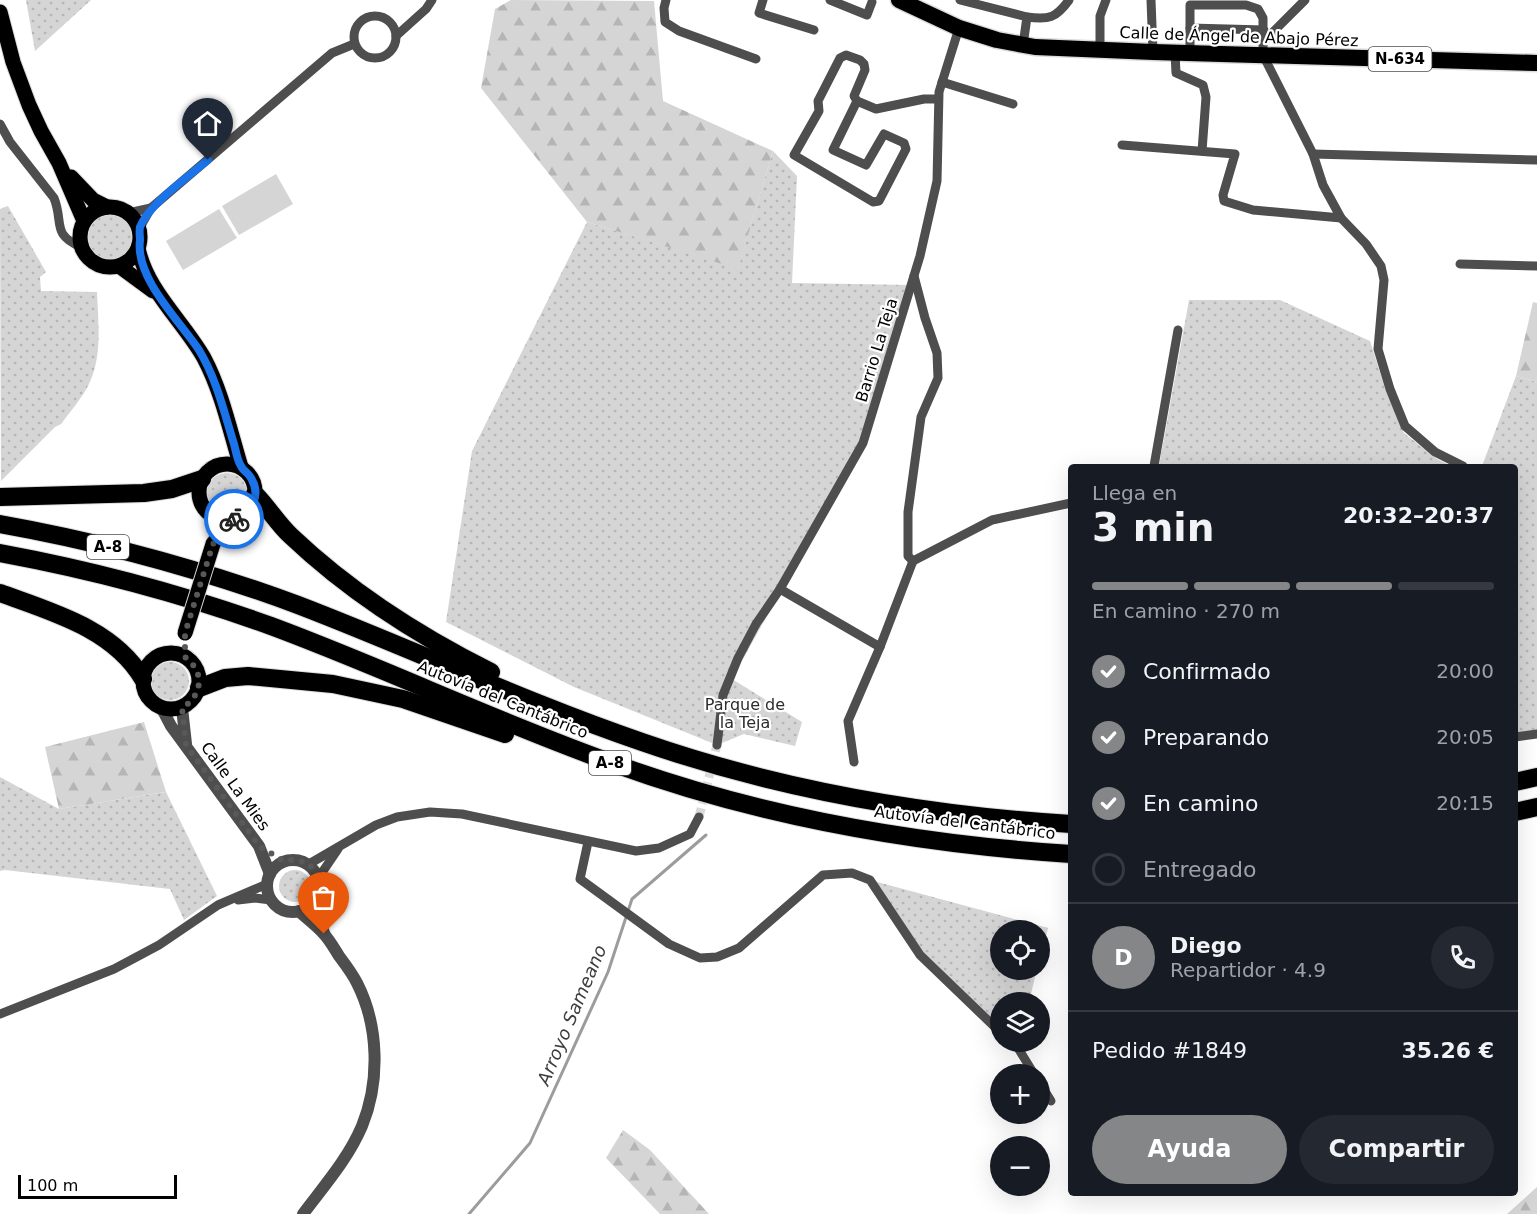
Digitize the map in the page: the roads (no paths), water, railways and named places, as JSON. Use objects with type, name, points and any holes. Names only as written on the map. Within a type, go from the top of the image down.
[{"type":"highway","name":"N-634","points":[[899,0],[959,28],[1023,45]]},
{"type":"highway","name":"Calle de Ángel de Abajo Pérez","points":[[1023,45],[1182,53],[1263,49],[1537,63]]},
{"type":"highway","points":[[0,497],[153,492],[172,489],[208,473]]},
{"type":"highway","points":[[255,494],[282,527],[335,574],[399,621],[466,659],[554,700],[642,734],[727,760],[836,788],[839,794]]},
{"type":"highway","name":"Autovía del Cantábrico","points":[[0,524],[93,543],[215,576],[339,621],[527,699],[641,742],[733,770],[839,794],[945,813],[1068,824]]},
{"type":"highway","name":"Autovía del Cantábrico","points":[[0,554],[108,576],[217,607],[309,641],[615,764],[695,790],[771,810],[909,837],[1068,854]]},
{"type":"highway","points":[[0,593],[54,613],[102,636],[124,653],[143,679]]},
{"type":"highway","points":[[199,688],[225,678],[248,676],[297,679],[365,690],[446,713],[632,778],[771,810]]},
{"type":"highway","points":[[1518,781],[1537,777]]},
{"type":"highway","points":[[1518,811],[1537,807]]},
{"type":"main road","name":"N-634","points":[[911,0],[939,20]]},
{"type":"main road","points":[[0,12],[13,62],[25,94],[84,221]]},
{"type":"main road","points":[[59,163],[83,191],[93,200],[107,207]]},
{"type":"main road","points":[[107,207],[114,207],[128,213],[135,220],[140,238],[138,248],[131,259],[119,266],[106,267],[97,265],[87,257],[81,247],[80,233],[84,221],[94,211],[107,207]]},
{"type":"main road","points":[[138,248],[141,261],[158,294],[203,357],[220,395],[241,467]]},
{"type":"main road","points":[[119,266],[158,294]]},
{"type":"main road","points":[[208,473],[232,464],[241,467],[252,478],[255,494],[245,514],[224,521],[211,516],[200,503],[199,487],[224,446],[227,423]]},
{"type":"main road","points":[[211,516],[213,544]]},
{"type":"main road","points":[[185,657],[185,633],[213,544],[231,520]]},
{"type":"main road","points":[[167,653],[185,633]]},
{"type":"main road","points":[[167,653],[177,654],[193,662],[197,670],[199,688],[196,696],[182,708],[171,710],[160,707],[147,696],[143,679],[151,662],[167,653]]},
{"type":"street","points":[[396,36],[426,9],[432,0]]},
{"type":"street","points":[[666,0],[665,22],[679,31],[756,59]]},
{"type":"street","points":[[764,0],[759,13],[814,30]]},
{"type":"street","points":[[830,0],[867,15],[872,2]]},
{"type":"street","points":[[960,0],[1038,19],[1055,16],[1069,0]]},
{"type":"street","points":[[1100,50],[1100,16],[1106,0]]},
{"type":"street","points":[[1151,0],[1153,52]]},
{"type":"street","points":[[1263,49],[1305,0]]},
{"type":"street","points":[[1202,151],[1206,97],[1203,85],[1176,73],[1190,28],[1190,5],[1246,5],[1258,9],[1263,18],[1263,49],[1313,154],[1323,185],[1341,218],[1366,244],[1381,266],[1384,280],[1378,349],[1390,389],[1405,426],[1436,453],[1459,464]]},
{"type":"street","points":[[374,16],[387,19],[392,24],[396,36],[390,53],[377,58],[363,55],[354,44],[353,37],[357,25],[362,20],[374,16]]},
{"type":"street","points":[[1023,45],[1027,17]]},
{"type":"street","name":"Barrio La Teja","points":[[717,745],[723,695],[738,658],[863,443],[914,276],[937,181],[938,99],[959,28]]},
{"type":"street","points":[[1190,28],[1264,30]]},
{"type":"street","points":[[139,229],[151,208],[332,53],[354,44]]},
{"type":"street","points":[[857,101],[833,150],[866,165],[884,134],[904,143],[906,149],[879,201],[873,202],[794,155],[819,111],[818,101],[840,58],[846,55],[864,64],[865,70],[854,96],[857,101],[876,109],[924,99],[938,99]]},
{"type":"street","points":[[942,82],[1013,104]]},
{"type":"street","points":[[0,124],[10,142],[54,198],[58,207],[59,229],[64,237],[81,247]]},
{"type":"street","points":[[1122,145],[1235,154],[1225,186],[1224,201],[1253,210],[1341,218]]},
{"type":"street","points":[[1313,154],[1537,160]]},
{"type":"street","points":[[128,213],[151,208]]},
{"type":"street","points":[[1460,264],[1537,266]]},
{"type":"street","points":[[913,561],[908,556],[908,512],[913,463],[921,417],[938,378],[937,353],[914,276]]},
{"type":"street","points":[[1154,464],[1179,330]]},
{"type":"street","points":[[854,762],[848,721],[913,561],[992,520],[1068,504]]},
{"type":"street","points":[[780,589],[880,647]]},
{"type":"street","name":"Calle La Mies","points":[[160,707],[171,726],[259,846],[268,879]]},
{"type":"street","name":"Calle La Mies","points":[[182,708],[186,745]]},
{"type":"street","points":[[1518,737],[1537,734]]},
{"type":"street","points":[[309,864],[376,825],[397,817],[430,812],[462,814],[636,851],[659,848],[690,834],[699,817]]},
{"type":"street","points":[[588,842],[580,879],[669,944],[700,958],[717,957],[739,948],[823,875],[852,873],[870,880],[921,955],[990,1022]]},
{"type":"street","points":[[227,901],[255,898],[271,900],[283,910],[299,911],[314,903],[318,895],[319,877],[341,845]]},
{"type":"street","name":"Calle La Mies","points":[[259,846],[282,860]]},
{"type":"street","points":[[271,900],[268,879],[275,865],[282,860],[297,860],[309,864],[319,877]]},
{"type":"street","points":[[0,1014],[114,969],[159,945],[218,905],[268,879]]},
{"type":"street","points":[[314,903],[324,934]]},
{"type":"street","points":[[299,911],[324,934],[357,982],[368,1010],[374,1070],[368,1107],[354,1141],[346,1157],[303,1214]]},
{"type":"waterway","name":"Arroyo Sameano","points":[[469,1214],[530,1143],[608,972],[632,899],[706,835]]},
{"type":"tunnel","points":[[699,817],[717,745]]},
{"type":"park label","name":"Parque de la Teja","points":[[745,713]]}]
